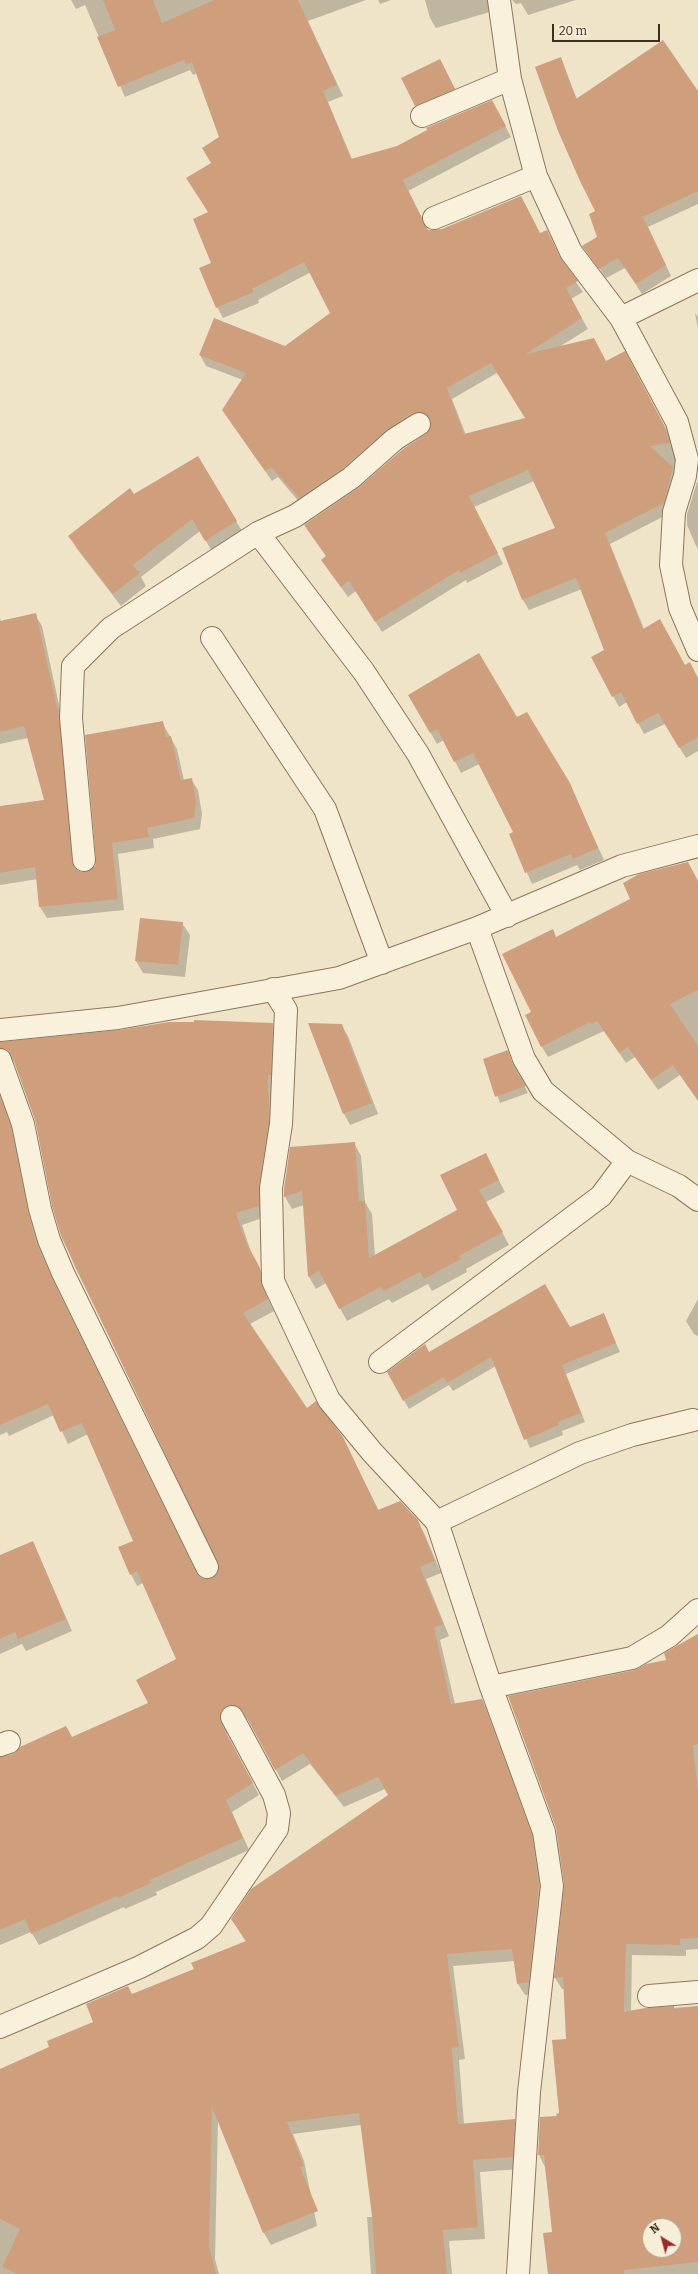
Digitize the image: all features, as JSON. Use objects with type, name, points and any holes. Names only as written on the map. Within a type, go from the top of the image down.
[{"type":"street","points":[[499,0],[510,79],[536,176],[571,252],[621,318],[677,422],[687,459],[685,476],[674,512],[670,565],[680,608],[698,650]]},
{"type":"street","points":[[422,116],[510,79]]},
{"type":"street","points":[[434,218],[536,176]]},
{"type":"street","points":[[621,318],[698,280]]},
{"type":"street","points":[[84,860],[71,718],[73,666],[112,628],[258,533],[295,516],[351,478],[395,440],[419,424]]},
{"type":"street","points":[[258,533],[364,672],[418,754],[507,916]]},
{"type":"street","points":[[212,638],[325,809],[382,963]]},
{"type":"street","points":[[0,1030],[118,1018],[339,978],[477,928],[622,866],[698,846]]},
{"type":"street","points":[[477,928],[524,1059],[543,1091],[627,1161],[679,1186],[698,1200]]},
{"type":"street","points":[[273,989],[286,1010],[281,1124],[271,1188],[272,1281],[329,1400],[372,1452],[437,1522],[491,1687],[544,1832],[552,1886],[529,2092],[518,2274]]},
{"type":"street","points":[[0,1060],[23,1124],[40,1209],[49,1240],[63,1273],[207,1568]]},
{"type":"street","points":[[380,1362],[601,1196],[627,1161]]},
{"type":"street","points":[[437,1522],[580,1454],[632,1435],[693,1420]]},
{"type":"street","points":[[491,1687],[632,1658],[668,1636],[698,1610]]},
{"type":"street","points":[[0,2027],[140,1967],[198,1938],[211,1926],[277,1829],[279,1813],[274,1795],[232,1717]]},
{"type":"street","points":[[649,1996],[698,1992]]},
{"type":"building","points":[[103,0],[153,0],[162,23],[214,0],[298,0],[337,85],[323,91],[351,159],[397,146],[427,130],[426,128],[492,100],[506,126],[403,180],[428,230],[442,229],[521,196],[540,233],[547,230],[560,257],[578,281],[566,288],[582,318],[526,354],[594,338],[606,361],[625,351],[665,427],[670,443],[650,446],[673,467],[664,503],[605,533],[643,629],[660,619],[685,665],[690,662],[698,678],[698,737],[679,748],[658,713],[637,724],[621,692],[612,697],[591,657],[604,650],[576,578],[522,600],[502,548],[555,528],[528,470],[469,496],[498,553],[460,573],[459,570],[375,622],[349,581],[341,587],[321,560],[326,556],[304,525],[358,488],[403,449],[426,434],[431,424],[430,418],[424,413],[412,413],[387,430],[343,468],[299,498],[271,467],[265,471],[222,410],[246,373],[199,355],[214,318],[285,346],[330,313],[304,262],[252,289],[254,292],[216,308],[199,268],[211,263],[193,219],[208,212],[186,178],[211,163],[202,148],[219,137],[192,62],[186,65],[184,60],[118,87],[97,37],[115,30]],"holes":[[[491,363],[525,418],[464,434],[447,388]]]},
{"type":"building","points":[[663,40],[698,91],[698,191],[643,217],[666,265],[636,284],[618,258],[599,269],[582,246],[597,237],[589,214],[595,211],[558,131],[535,67],[561,57],[576,99]]},
{"type":"building","points":[[440,59],[455,89],[415,106],[401,78]]},
{"type":"building","points":[[198,456],[237,521],[205,541],[192,519],[133,565],[140,573],[113,594],[68,536],[130,488],[134,494]]},
{"type":"building","points":[[36,613],[59,716],[72,861],[74,868],[79,871],[86,872],[95,866],[96,859],[85,735],[163,721],[166,737],[171,736],[181,780],[192,778],[196,802],[194,818],[147,828],[149,837],[112,843],[118,899],[39,907],[35,867],[0,873],[0,806],[44,800],[24,726],[0,732],[0,621]]},
{"type":"building","points":[[479,653],[517,717],[527,712],[570,783],[598,848],[573,859],[571,854],[525,873],[509,834],[513,832],[473,753],[454,762],[437,729],[430,733],[408,695]]},
{"type":"building","points":[[688,862],[698,881],[698,990],[670,1004],[698,1046],[698,1101],[673,1065],[651,1080],[628,1047],[619,1053],[597,1021],[592,1024],[590,1022],[541,1047],[525,1015],[531,1012],[502,954],[553,929],[556,937],[630,899],[623,883],[639,874]]},
{"type":"building","points":[[140,918],[183,922],[178,965],[135,961]]},
{"type":"building","points":[[194,1020],[273,1023],[271,1075],[268,1075],[269,1123],[259,1186],[259,1206],[236,1213],[246,1242],[260,1268],[262,1286],[268,1299],[243,1313],[307,1408],[316,1401],[343,1437],[378,1510],[400,1501],[418,1520],[435,1561],[420,1567],[443,1624],[434,1628],[451,1704],[482,1699],[532,1835],[539,1886],[529,1982],[517,1984],[512,1949],[447,1954],[459,2047],[452,2048],[458,2124],[515,2119],[513,2157],[473,2160],[478,2227],[443,2230],[447,2274],[376,2274],[372,2216],[359,2113],[287,2122],[304,2166],[300,2167],[318,2211],[263,2233],[212,2107],[209,2246],[216,2274],[17,2274],[2,2267],[20,2229],[0,2219],[0,2069],[49,2047],[47,2041],[93,2022],[86,2004],[128,1986],[132,1994],[194,1969],[191,1963],[246,1941],[231,1919],[251,1889],[388,1795],[378,1777],[336,1796],[303,1753],[275,1770],[243,1711],[238,1706],[226,1706],[221,1711],[221,1723],[253,1783],[226,1800],[243,1838],[150,1880],[151,1883],[118,1898],[117,1896],[31,1934],[25,1919],[0,1930],[0,1757],[13,1754],[20,1747],[66,1726],[72,1737],[148,1703],[136,1680],[176,1659],[137,1571],[130,1575],[118,1547],[133,1541],[82,1423],[60,1432],[48,1404],[0,1425],[0,1097],[11,1127],[28,1212],[37,1245],[52,1278],[196,1572],[200,1578],[212,1578],[217,1574],[219,1567],[61,1236],[52,1206],[35,1120],[12,1056],[8,1050],[0,1048],[0,1042],[119,1030],[169,1022],[194,1022]]},
{"type":"building","points":[[308,1023],[342,1024],[372,1103],[343,1114]]},
{"type":"building","points":[[508,1050],[513,1065],[526,1086],[495,1097],[483,1059]]},
{"type":"building","points":[[355,1142],[359,1201],[365,1201],[369,1258],[457,1210],[440,1175],[486,1153],[499,1180],[479,1190],[503,1232],[459,1256],[461,1259],[424,1279],[420,1272],[384,1291],[381,1287],[339,1309],[319,1271],[308,1277],[302,1191],[284,1197],[284,1189],[290,1147]]},
{"type":"building","points":[[545,1284],[570,1327],[604,1313],[616,1343],[562,1365],[581,1413],[558,1422],[559,1425],[524,1440],[491,1357],[447,1383],[444,1377],[403,1401],[387,1372],[425,1344],[429,1352]]},
{"type":"building","points":[[33,1541],[66,1619],[18,1639],[15,1632],[0,1639],[0,1555]]},
{"type":"building","points":[[698,1634],[698,1744],[693,1746],[698,1790],[698,1938],[680,1939],[680,1945],[626,1944],[624,2012],[645,2008],[674,2006],[674,2009],[698,2006],[698,2262],[624,2270],[624,2274],[548,2274],[543,2233],[552,2232],[544,2155],[538,2155],[540,2117],[557,2116],[556,2114],[559,2113],[552,2040],[566,2039],[563,1977],[554,1978],[564,1884],[556,1828],[508,1696],[635,1670],[646,1664],[666,1660],[664,1653]]}]
